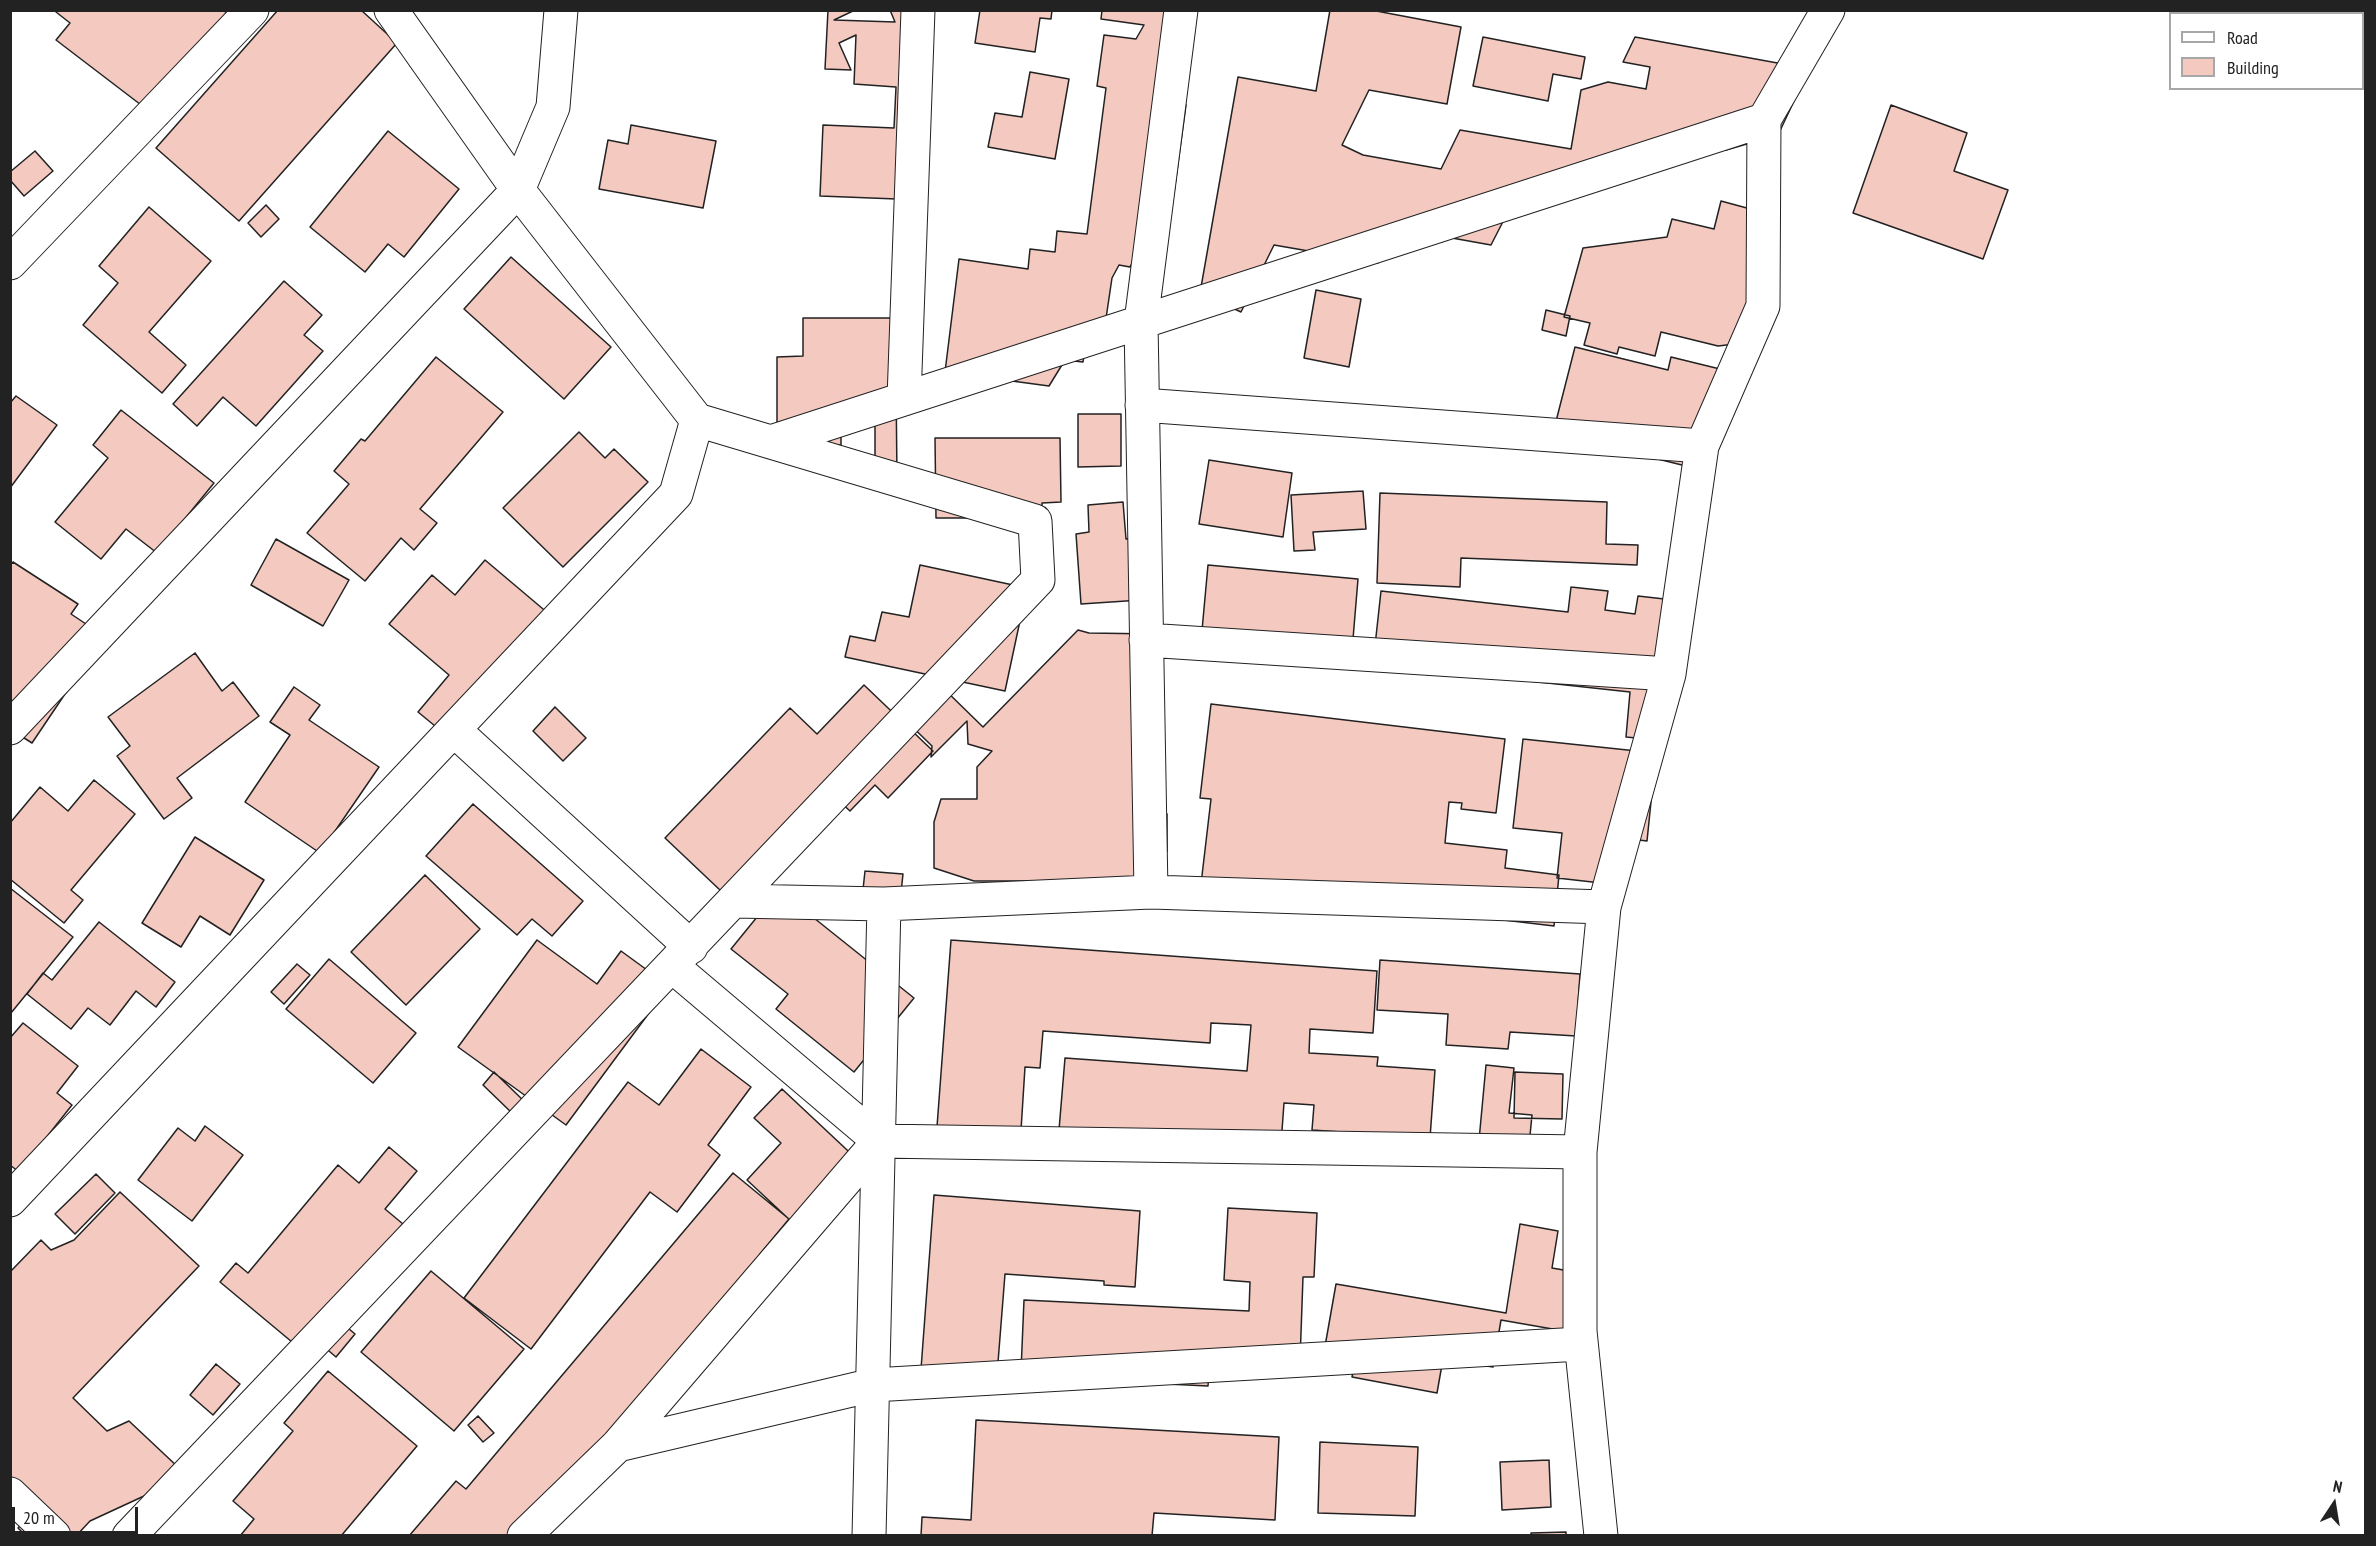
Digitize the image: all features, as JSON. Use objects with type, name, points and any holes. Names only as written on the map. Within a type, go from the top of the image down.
[{"type":"street","points":[[10,263],[252,10]]},
{"type":"street","points":[[129,1536],[1038,580],[1035,521],[697,420],[518,190],[391,10]]},
{"type":"street","points":[[10,728],[518,190],[553,107],[561,10]]},
{"type":"street","points":[[904,399],[918,10]]},
{"type":"street","points":[[1151,892],[1141,322],[1181,10]]},
{"type":"street","points":[[1600,1536],[1580,1344],[1580,1152],[1604,907],[1669,674],[1702,446],[1762,306],[1764,120],[1828,10]]},
{"type":"street","points":[[771,442],[1764,120]]},
{"type":"street","points":[[1142,405],[1702,446]]},
{"type":"street","points":[[10,1200],[676,494],[697,420]]},
{"type":"street","points":[[1146,640],[1669,674]]},
{"type":"street","points":[[454,730],[682,957],[879,1141],[1580,1152]]},
{"type":"street","points":[[735,901],[884,904],[1151,892],[1604,907]]},
{"type":"street","points":[[869,1536],[884,904]]},
{"type":"street","points":[[524,1536],[618,1445],[879,1141]]},
{"type":"street","points":[[618,1445],[873,1385],[1580,1344]]},
{"type":"street","points":[[10,1494],[54,1536]]},
{"type":"building","points":[[57,10],[223,10],[241,25],[166,124],[56,40],[70,23],[56,12]]},
{"type":"building","points":[[278,10],[361,10],[397,43],[239,221],[156,148]]},
{"type":"building","points":[[828,10],[855,10],[834,20],[895,22],[890,10],[917,10],[922,200],[820,196],[823,125],[894,128],[896,87],[854,84],[856,35],[839,43],[851,70],[825,69]]},
{"type":"building","points":[[980,10],[1052,10],[1051,19],[1040,18],[1035,52],[975,43]]},
{"type":"building","points":[[1102,10],[1189,10],[1177,100],[1186,105],[1174,193],[1130,267],[1119,265],[1112,278],[1105,325],[1089,322],[1083,362],[1065,360],[1049,386],[945,372],[959,259],[1028,269],[1030,249],[1055,252],[1057,231],[1087,234],[1106,88],[1097,86],[1104,35],[1136,39],[1144,25],[1101,19]]},
{"type":"building","points":[[1330,10],[1371,10],[1461,27],[1447,104],[1369,90],[1342,145],[1363,155],[1441,169],[1460,130],[1571,149],[1581,90],[1608,82],[1646,89],[1650,67],[1623,62],[1635,37],[1783,64],[1777,96],[1795,99],[1778,135],[1726,150],[1699,137],[1512,204],[1491,245],[1396,228],[1378,263],[1274,245],[1241,312],[1200,293],[1238,77],[1316,91]]},
{"type":"building","points":[[1483,37],[1585,57],[1581,79],[1553,74],[1548,101],[1473,86]]},
{"type":"building","points":[[1030,72],[1069,79],[1055,159],[988,147],[995,113],[1022,117]]},
{"type":"building","points":[[1891,105],[1967,133],[1954,171],[2008,190],[1983,259],[1853,213]]},
{"type":"building","points":[[631,125],[716,141],[703,208],[599,189],[608,140],[628,144]]},
{"type":"building","points":[[388,131],[459,189],[404,257],[388,244],[365,272],[310,227]]},
{"type":"building","points":[[35,151],[53,171],[24,196],[10,180],[10,172]]},
{"type":"building","points":[[1721,201],[1769,214],[1761,341],[1718,346],[1661,332],[1655,356],[1619,347],[1617,354],[1584,345],[1590,323],[1564,317],[1583,248],[1667,237],[1672,219],[1714,229]]},
{"type":"building","points":[[266,205],[279,219],[261,237],[248,223]]},
{"type":"building","points":[[149,207],[211,261],[149,332],[186,365],[162,393],[83,325],[118,283],[99,266]]},
{"type":"building","points":[[511,257],[611,347],[564,399],[464,309]]},
{"type":"building","points":[[284,281],[322,315],[304,335],[323,351],[256,426],[223,397],[197,426],[173,404]]},
{"type":"building","points":[[1316,290],[1361,299],[1349,367],[1304,358]]},
{"type":"building","points":[[1546,310],[1570,316],[1566,336],[1542,330]]},
{"type":"building","points":[[803,318],[918,318],[896,383],[897,478],[875,478],[875,426],[841,426],[841,445],[777,445],[777,357],[803,356]]},
{"type":"building","points":[[1575,347],[1668,370],[1671,357],[1724,370],[1698,469],[1553,433]]},
{"type":"building","points":[[436,357],[503,412],[420,509],[437,523],[414,550],[401,538],[365,581],[307,533],[349,484],[334,471],[361,439],[365,441]]},
{"type":"building","points":[[16,396],[57,425],[10,488],[10,403]]},
{"type":"building","points":[[121,410],[214,483],[157,553],[126,529],[101,559],[55,522],[108,458],[93,445]]},
{"type":"building","points":[[1078,414],[1121,414],[1121,466],[1078,467]]},
{"type":"building","points":[[579,432],[605,458],[614,449],[648,482],[563,567],[503,508]]},
{"type":"building","points":[[935,438],[1060,438],[1061,502],[1042,503],[1042,518],[936,518]]},
{"type":"building","points":[[1209,460],[1292,473],[1283,537],[1199,524]]},
{"type":"building","points":[[1363,491],[1366,529],[1313,532],[1315,550],[1294,551],[1291,495]]},
{"type":"building","points":[[1380,493],[1607,502],[1606,544],[1638,545],[1637,565],[1461,558],[1460,587],[1377,583]]},
{"type":"building","points":[[1123,502],[1126,539],[1152,536],[1156,599],[1081,604],[1076,534],[1089,532],[1088,505]]},
{"type":"building","points":[[276,539],[349,580],[323,626],[251,585]]},
{"type":"building","points":[[485,560],[549,614],[446,735],[418,712],[449,675],[389,624],[432,575],[455,595]]},
{"type":"building","points":[[13,562],[78,604],[71,614],[104,636],[32,743],[10,729],[10,565]]},
{"type":"building","points":[[920,565],[1027,588],[1005,691],[845,657],[850,636],[875,641],[882,612],[909,617]]},
{"type":"building","points":[[1208,565],[1358,579],[1352,651],[1200,652]]},
{"type":"building","points":[[1571,587],[1608,591],[1605,610],[1635,614],[1638,596],[1682,601],[1666,741],[1626,737],[1630,692],[1373,664],[1381,591],[1568,612]]},
{"type":"building","points":[[1078,630],[1089,633],[1154,634],[1154,802],[1167,814],[1167,851],[1139,897],[1054,881],[974,881],[934,868],[934,822],[941,799],[977,799],[977,767],[992,751],[968,744],[967,721],[931,757],[932,746],[896,711],[940,685],[983,727]]},
{"type":"building","points":[[195,653],[222,691],[233,682],[259,716],[177,778],[192,798],[164,819],[117,756],[130,746],[108,717]]},
{"type":"building","points":[[864,685],[933,751],[888,798],[875,785],[850,811],[839,801],[721,891],[665,838],[790,708],[817,734]]},
{"type":"building","points":[[294,687],[320,705],[309,720],[379,767],[320,853],[245,802],[290,735],[270,722]]},
{"type":"building","points":[[1211,704],[1505,739],[1496,813],[1461,809],[1462,803],[1449,802],[1445,843],[1507,850],[1505,868],[1559,875],[1554,926],[1201,884],[1211,799],[1200,798]]},
{"type":"building","points":[[555,707],[586,738],[563,761],[533,731]]},
{"type":"building","points":[[1523,739],[1656,753],[1647,841],[1615,837],[1610,884],[1557,878],[1562,833],[1513,828]]},
{"type":"building","points":[[94,780],[135,814],[71,890],[83,900],[64,923],[10,879],[10,823],[40,787],[68,811]]},
{"type":"building","points":[[473,804],[583,901],[552,936],[532,919],[517,935],[426,856]]},
{"type":"building","points":[[195,837],[264,880],[230,935],[200,916],[181,947],[142,923]]},
{"type":"building","points":[[865,871],[903,874],[898,921],[860,917]]},
{"type":"building","points":[[425,875],[480,929],[406,1005],[351,952]]},
{"type":"building","points":[[10,888],[73,937],[11,1013],[10,1013]]},
{"type":"building","points":[[779,890],[914,998],[854,1072],[776,1009],[788,994],[731,949]]},
{"type":"building","points":[[99,922],[175,982],[156,1007],[136,991],[110,1025],[88,1008],[71,1029],[27,994],[43,973],[52,980]]},
{"type":"building","points":[[537,940],[597,984],[621,951],[669,986],[566,1125],[458,1047]]},
{"type":"building","points":[[951,940],[1377,971],[1373,1033],[1310,1029],[1309,1053],[1378,1057],[1377,1066],[1435,1070],[1430,1138],[1312,1130],[1314,1105],[1284,1103],[1280,1158],[1058,1142],[1065,1058],[1247,1071],[1251,1025],[1211,1023],[1210,1043],[1043,1031],[1040,1068],[1025,1067],[1020,1146],[936,1140]]},
{"type":"building","points":[[329,959],[416,1033],[373,1083],[286,1009]]},
{"type":"building","points":[[1380,960],[1580,974],[1576,1036],[1510,1032],[1508,1049],[1446,1045],[1448,1014],[1377,1010]]},
{"type":"building","points":[[297,964],[310,975],[284,1004],[271,992]]},
{"type":"building","points":[[23,1023],[78,1066],[57,1093],[72,1105],[19,1172],[10,1165],[10,1038]]},
{"type":"building","points":[[701,1049],[751,1087],[708,1145],[720,1155],[677,1212],[650,1192],[531,1349],[464,1298],[628,1082],[659,1105]]},
{"type":"building","points":[[1486,1065],[1514,1068],[1509,1113],[1532,1115],[1528,1156],[1478,1151]]},
{"type":"building","points":[[494,1072],[525,1102],[513,1114],[483,1085]]},
{"type":"building","points":[[1515,1072],[1563,1074],[1562,1119],[1514,1118]]},
{"type":"building","points":[[782,1089],[862,1164],[792,1222],[747,1180],[781,1143],[754,1118]]},
{"type":"building","points":[[205,1126],[243,1155],[192,1221],[138,1180],[178,1128],[195,1141]]},
{"type":"building","points":[[389,1147],[417,1171],[385,1209],[403,1224],[329,1312],[355,1334],[336,1357],[309,1334],[298,1347],[220,1282],[236,1263],[248,1273],[338,1165],[359,1183]]},
{"type":"building","points":[[733,1173],[789,1219],[760,1254],[776,1267],[533,1536],[409,1536],[456,1481],[466,1489]]},
{"type":"building","points":[[96,1174],[115,1193],[75,1234],[55,1214]]},
{"type":"building","points":[[120,1192],[199,1266],[73,1398],[107,1431],[129,1421],[179,1468],[157,1490],[90,1521],[76,1536],[26,1536],[18,1528],[34,1511],[10,1489],[10,1272],[41,1240],[51,1250],[74,1240]]},
{"type":"building","points":[[934,1195],[1140,1211],[1135,1287],[1104,1285],[1104,1281],[1005,1274],[997,1375],[921,1369]]},
{"type":"building","points":[[1228,1208],[1317,1213],[1314,1277],[1303,1277],[1300,1361],[1210,1357],[1208,1386],[1104,1381],[1021,1371],[1024,1300],[1249,1311],[1250,1282],[1224,1280]]},
{"type":"building","points":[[1520,1224],[1558,1231],[1552,1268],[1575,1272],[1564,1331],[1501,1320],[1493,1367],[1443,1359],[1437,1393],[1352,1377],[1356,1357],[1324,1352],[1336,1284],[1506,1313]]},
{"type":"building","points":[[431,1271],[524,1349],[454,1431],[361,1352]]},
{"type":"building","points":[[216,1364],[240,1384],[213,1415],[190,1395]]},
{"type":"building","points":[[328,1371],[417,1446],[341,1536],[240,1536],[254,1519],[233,1501],[293,1431],[284,1423]]},
{"type":"building","points":[[478,1416],[494,1433],[483,1442],[468,1425]]},
{"type":"building","points":[[976,1420],[1279,1437],[1275,1520],[1154,1513],[1152,1536],[921,1536],[922,1517],[971,1520]]},
{"type":"building","points":[[1320,1442],[1418,1447],[1415,1516],[1318,1513]]},
{"type":"building","points":[[1549,1460],[1551,1507],[1502,1510],[1500,1462]]},
{"type":"building","points":[[1566,1532],[1566,1536],[1531,1536],[1531,1533]]}]
